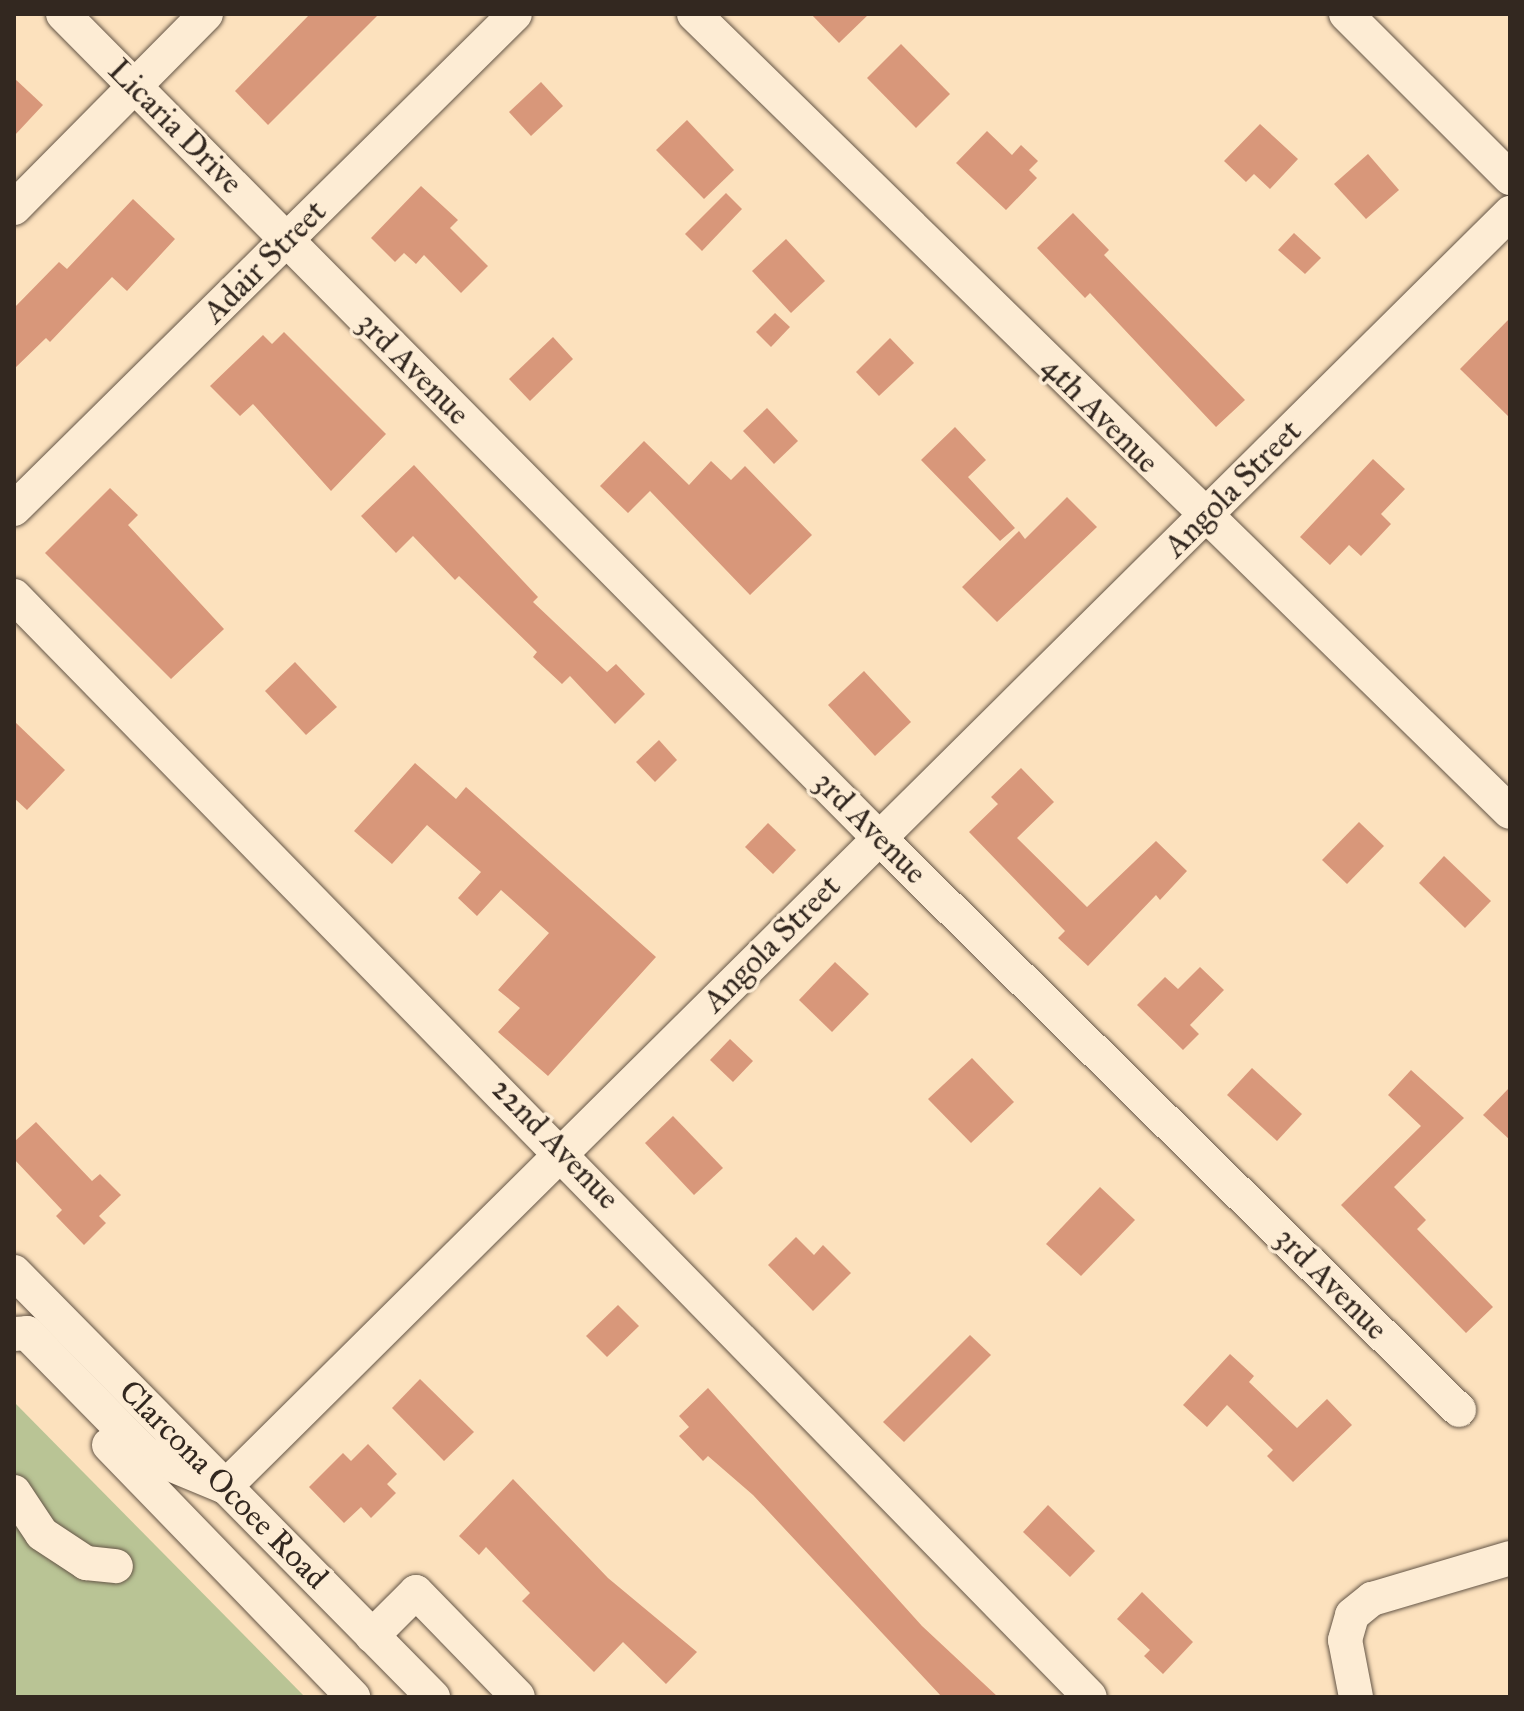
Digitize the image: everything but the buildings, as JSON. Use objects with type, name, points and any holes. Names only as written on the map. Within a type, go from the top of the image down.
[{"type":"street","name":"Licaria Drive","points":[[63,14],[286,241]]},
{"type":"street","points":[[14,208],[206,14]]},
{"type":"street","name":"Adair Street","points":[[14,509],[515,14]]},
{"type":"street","name":"4th Avenue","points":[[694,14],[1205,518],[1510,812]]},
{"type":"street","points":[[1346,14],[1510,178]]},
{"type":"street","name":"Angola Street","points":[[225,1487],[565,1154],[878,837],[1205,518],[1510,213]]},
{"type":"street","name":"3rd Avenue","points":[[286,241],[878,837],[1459,1410]]},
{"type":"street","name":"22nd Avenue","points":[[14,596],[565,1154],[1090,1697]]},
{"type":"street","name":"Clarcona Ocoee Road","points":[[14,1272],[433,1697]]},
{"type":"street","points":[[14,1334],[27,1333],[146,1454],[225,1487]]},
{"type":"street","name":"Clarcona Ocoee Road","points":[[14,1347],[353,1697]]},
{"type":"street","points":[[14,1492],[42,1534],[86,1563],[116,1566]]},
{"type":"street","points":[[1356,1697],[1345,1640],[1352,1615],[1372,1599],[1510,1558]]},
{"type":"street","points":[[372,1636],[416,1592],[518,1697]]},
{"type":"green space","points":[[14,1402],[305,1697],[14,1697]]}]
